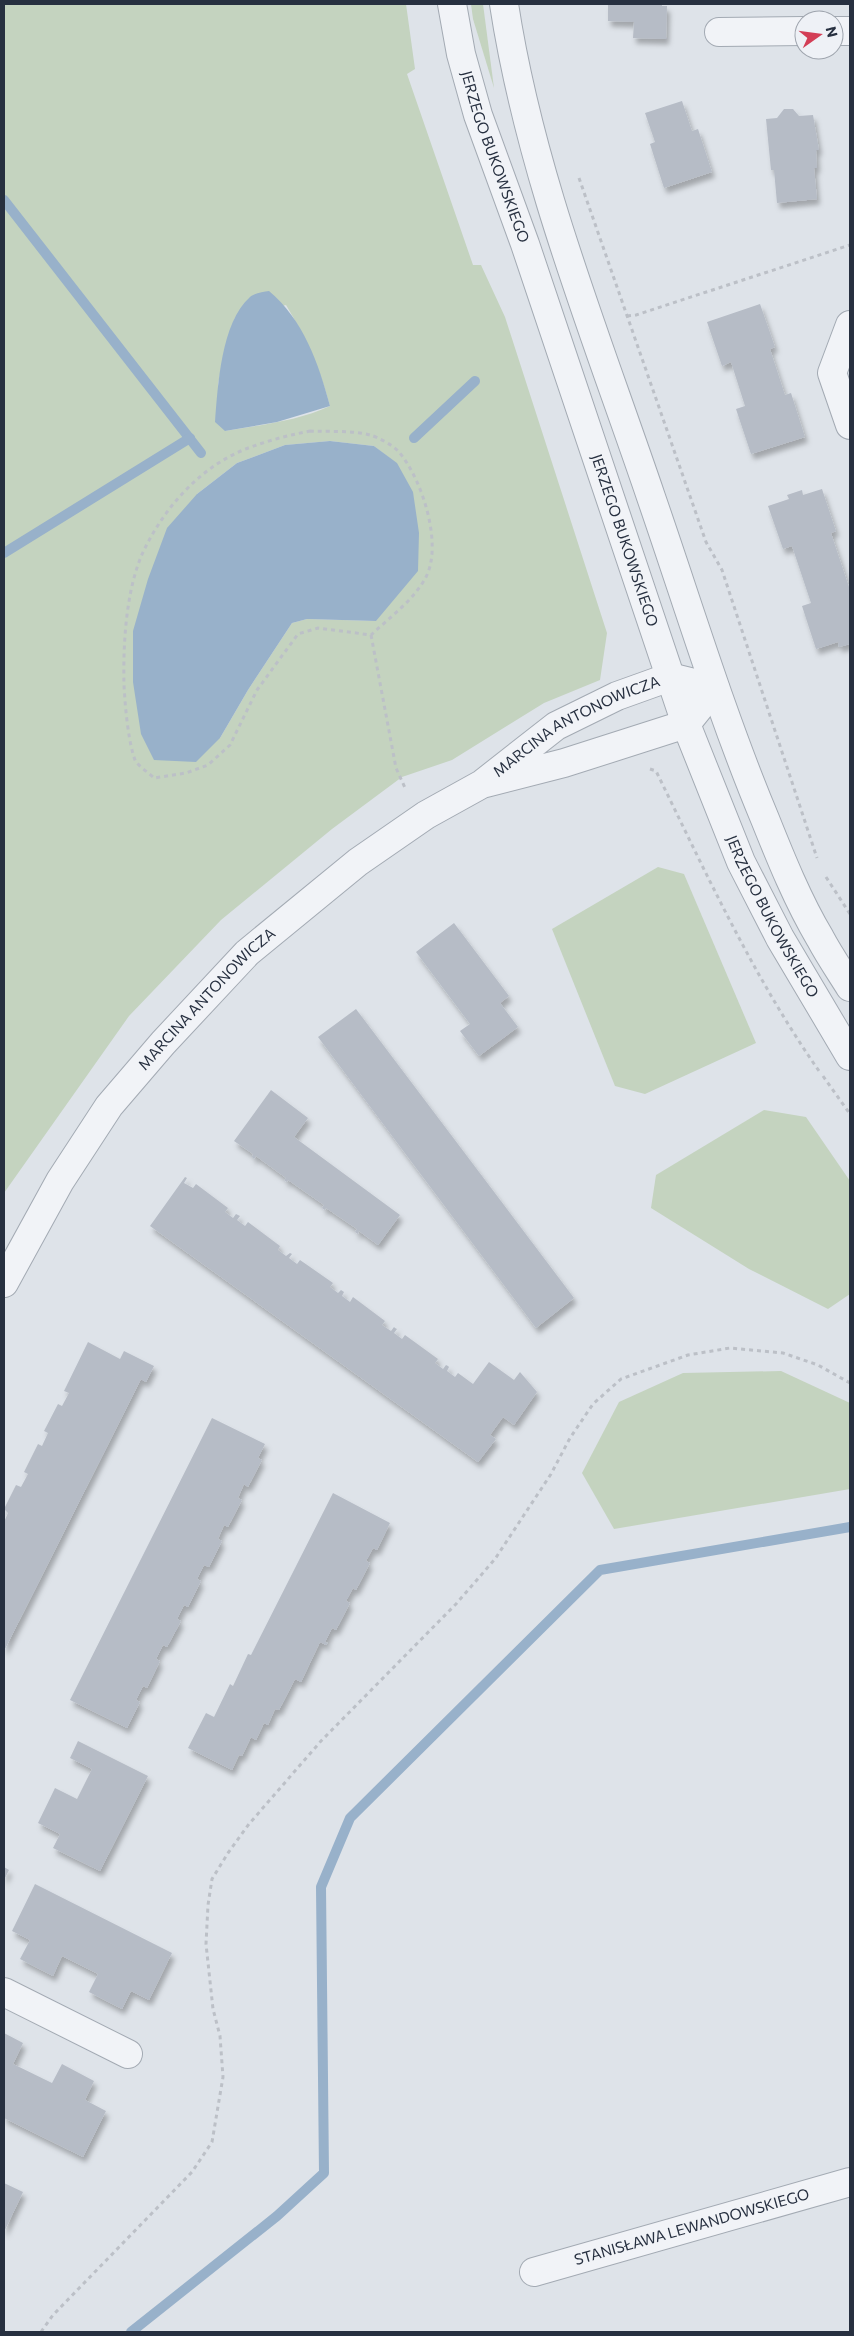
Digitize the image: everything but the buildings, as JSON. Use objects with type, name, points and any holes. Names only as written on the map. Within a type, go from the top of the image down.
[{"type":"street","name":"JERZEGO BUKOWSKIEGO","points":[[452,4],[461,54],[478,115],[529,253],[686,724],[741,862],[780,938],[850,1056]]},
{"type":"street","name":"JERZEGO BUKOWSKIEGO","points":[[504,4],[511,49],[533,140],[562,236],[715,688],[748,779],[782,861],[819,937],[850,988]]},
{"type":"street","points":[[719,32],[794,31]]},
{"type":"street","points":[[850,326],[832,373],[850,425]]},
{"type":"street","name":"MARCINA ANTONOWICZA","points":[[4,1280],[60,1181],[109,1106],[163,1043],[248,953],[358,862],[426,816],[482,784],[556,726],[617,696],[670,676],[715,688]]},
{"type":"street","points":[[686,724],[715,688]]},
{"type":"street","name":"MARCINA ANTONOWICZA","points":[[482,784],[564,763],[686,724]]},
{"type":"street","points":[[4,1992],[128,2054]]},
{"type":"street","name":"STANISŁAWA LEWANDOWSKIEGO","points":[[534,2272],[850,2182]]},
{"type":"path","points":[[578,175],[706,542],[722,570],[818,860]]},
{"type":"path","points":[[627,316],[636,315],[850,245]]},
{"type":"path","points":[[310,431],[371,435],[399,451],[414,478],[427,508],[433,547],[426,576],[409,599],[371,635],[318,628],[298,634],[256,690],[230,745],[208,765],[186,773],[154,778],[136,761],[125,703],[123,652],[129,598],[144,551],[174,502],[199,477],[223,461],[250,447],[310,431]]},
{"type":"path","points":[[371,635],[396,768],[406,790]]},
{"type":"path","points":[[643,766],[656,771],[719,900],[791,1029],[850,1114]]},
{"type":"path","points":[[821,869],[850,914]]},
{"type":"path","points":[[41,2332],[53,2315],[192,2172],[212,2142],[223,2077],[220,2036],[213,2008],[206,1944],[208,1905],[212,1879],[249,1824],[321,1742],[456,1604],[495,1559],[551,1474],[570,1438],[594,1404],[620,1379],[688,1355],[730,1348],[784,1353],[818,1365],[850,1383]]},
{"type":"green space","points":[[4,4],[406,4],[415,69],[407,74],[473,265],[481,265],[505,317],[607,633],[600,680],[544,703],[452,760],[402,777],[332,829],[221,920],[129,1016],[4,1193]],"holes":[[[286,305],[312,354],[330,406],[292,419],[225,431],[218,384],[226,344],[235,318]],[[330,441],[374,446],[397,464],[376,621],[307,619],[292,623],[248,690],[220,738],[197,494],[237,463],[285,445]]]},
{"type":"green space","points":[[471,4],[483,4],[494,88],[473,19]]},
{"type":"green space","points":[[658,867],[684,874],[756,1043],[645,1094],[615,1086],[552,929]]},
{"type":"green space","points":[[764,1110],[806,1117],[850,1181],[850,1294],[828,1309],[749,1269],[651,1208],[656,1175]]},
{"type":"green space","points":[[781,1371],[850,1403],[850,1489],[614,1529],[582,1473],[619,1402],[683,1373]]},
{"type":"water","points":[[269,291],[291,315],[308,343],[321,374],[330,406],[277,422],[225,431],[215,422],[220,373],[227,338],[240,308],[250,297]]},
{"type":"water","points":[[330,441],[374,446],[397,463],[413,492],[419,533],[418,571],[376,621],[307,619],[292,623],[248,690],[220,738],[196,762],[154,760],[141,734],[133,682],[133,631],[148,579],[167,528],[197,494],[237,463],[285,445]]},
{"type":"waterway","points":[[4,200],[201,453]]},
{"type":"waterway","points":[[414,438],[475,381]]},
{"type":"waterway","points":[[4,553],[190,438]]},
{"type":"waterway","points":[[131,2332],[277,2216],[324,2173],[321,1887],[350,1818],[600,1570],[850,1527]]}]
